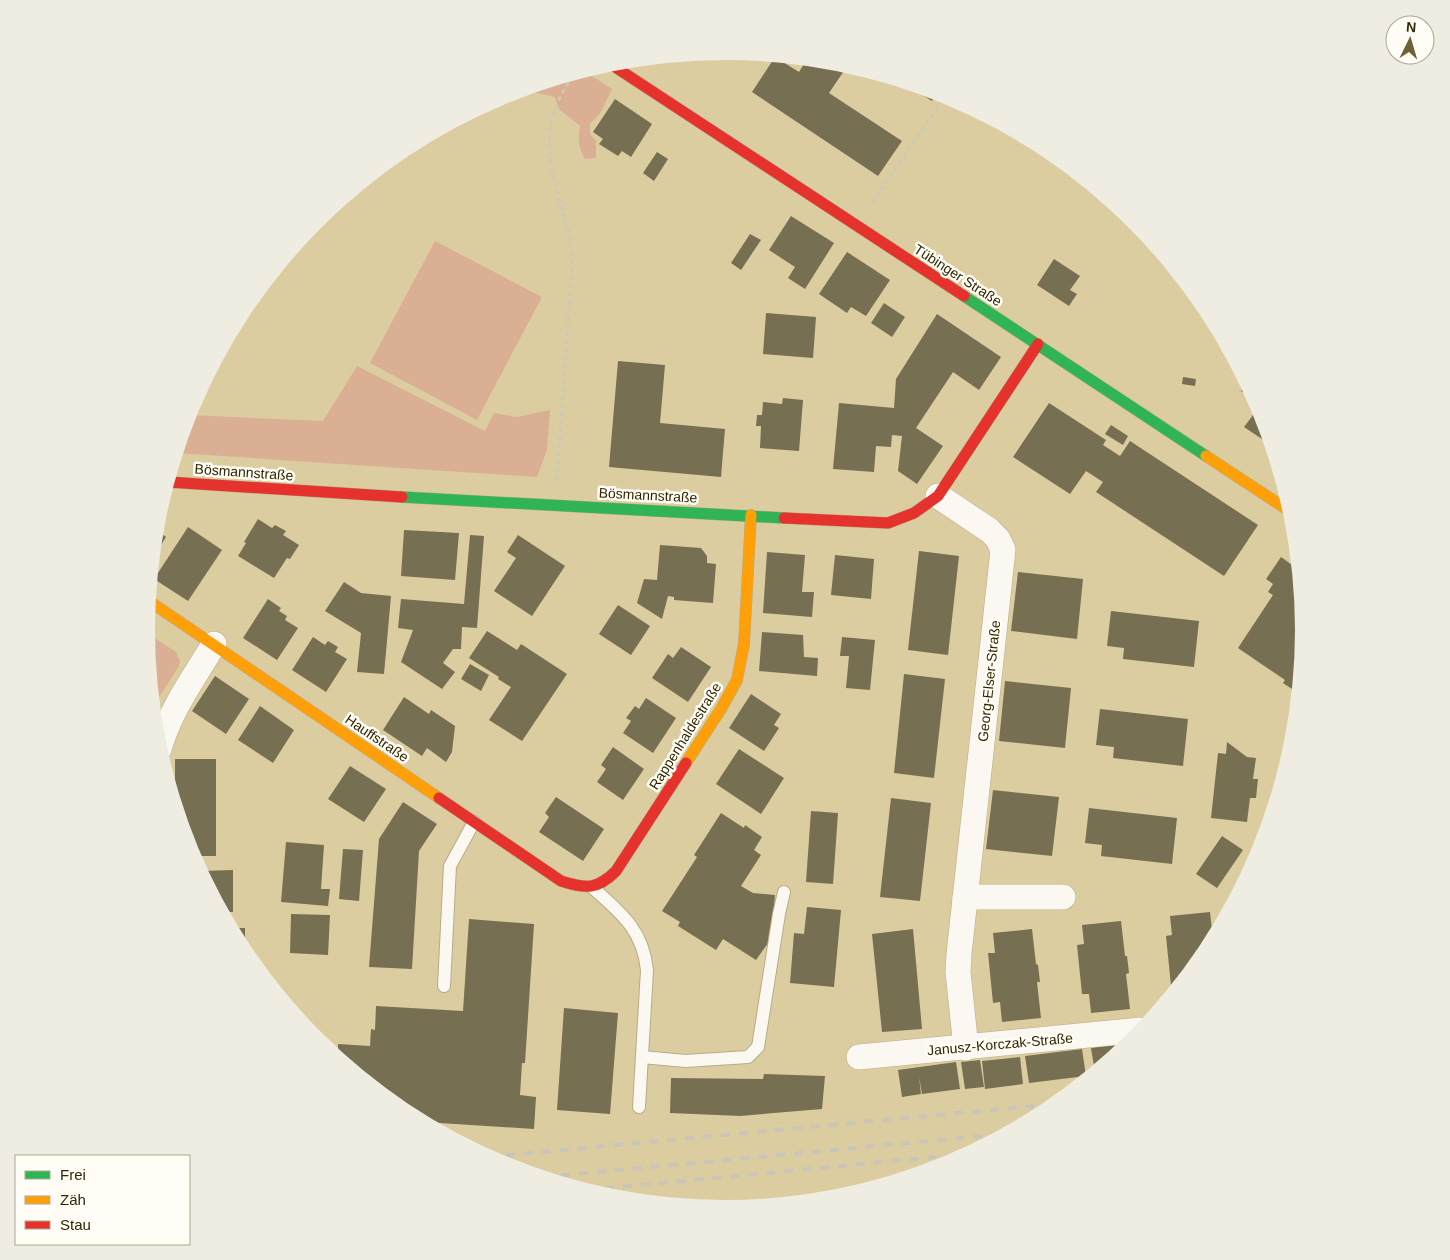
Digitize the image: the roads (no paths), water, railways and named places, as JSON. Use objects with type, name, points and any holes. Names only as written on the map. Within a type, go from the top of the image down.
[{"type":"street","name":"Tübinger Straße","points":[[618,70],[770,166],[856,226],[1281,505]]},
{"type":"street","name":"Bösmannstraße","points":[[174,482],[554,506],[888,523],[907,518],[921,510],[938,496],[1038,344]]},
{"type":"street","name":"Georg-Elser-Straße","points":[[938,496],[989,530],[998,539],[1003,550],[958,954],[958,972],[966,1048]]},
{"type":"street","name":"Rappenhaldestraße","points":[[593,888],[606,882],[616,871],[721,709],[737,680],[744,644],[751,515]]},
{"type":"street","name":"Hauffstraße","points":[[156,605],[561,881],[593,888]]},
{"type":"street","points":[[165,733],[178,703],[214,644]]},
{"type":"street","points":[[965,897],[1063,897]]},
{"type":"street","name":"Janusz-Korczak-Straße","points":[[859,1057],[1130,1031]]},
{"type":"lane","points":[[444,986],[450,866],[474,822]]},
{"type":"lane","points":[[593,888],[630,925],[640,940],[646,956],[647,970],[639,1106]]},
{"type":"lane","points":[[642,1057],[685,1061],[748,1057],[758,1047],[784,892]]},
{"type":"railway","points":[[504,1156],[1040,1105]]},
{"type":"railway","points":[[559,1175],[987,1136]]},
{"type":"railway","points":[[609,1188],[945,1156]]}]
